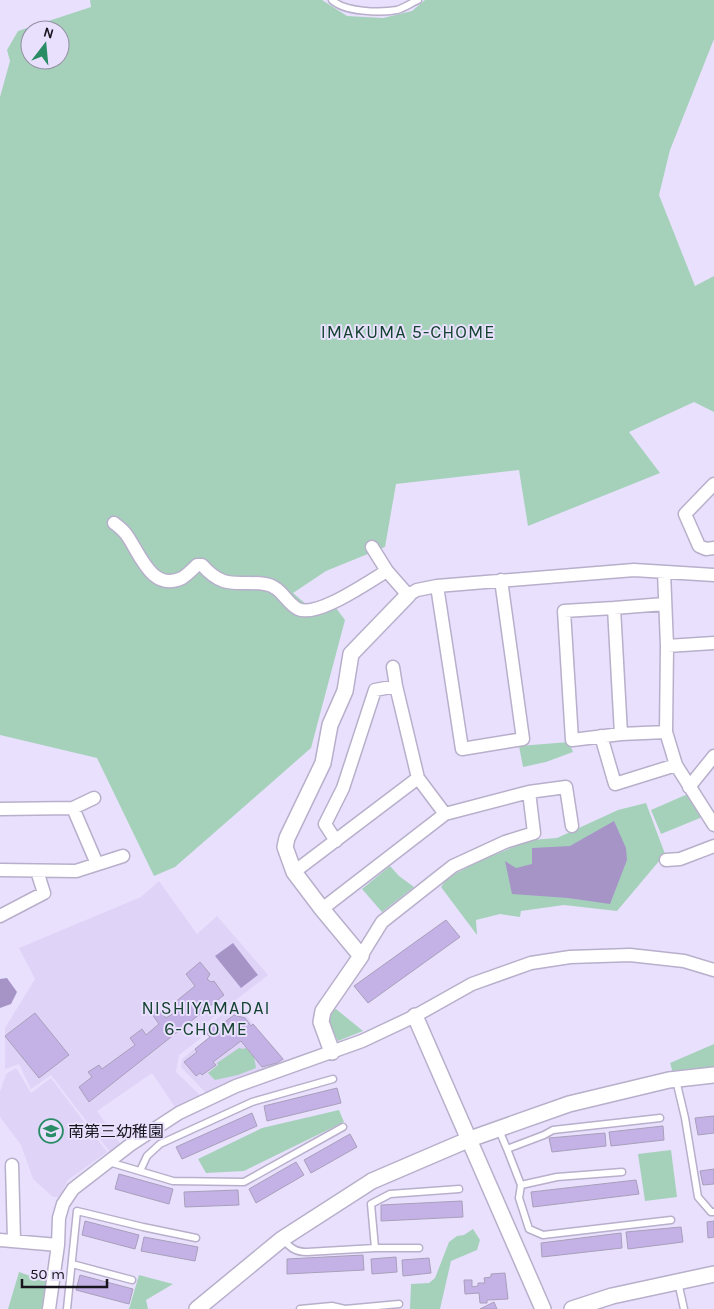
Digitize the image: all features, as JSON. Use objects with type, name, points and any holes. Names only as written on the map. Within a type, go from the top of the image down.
[{"type":"street","points":[[714,484],[685,514],[699,546],[706,549],[714,548]]},
{"type":"street","points":[[114,523],[125,533],[145,566],[154,576],[169,580],[182,578],[197,565],[202,566],[212,576],[220,580],[238,584],[269,584],[281,592],[297,608],[307,611],[326,606],[387,570]]},
{"type":"street","points":[[372,547],[387,570],[408,595]]},
{"type":"street","points":[[361,956],[294,872],[286,847],[287,838],[323,762],[330,725],[345,691],[351,654],[408,595],[417,590],[437,586],[501,580],[634,570],[714,575]]},
{"type":"street","points":[[664,572],[666,732],[676,765],[714,825]]},
{"type":"street","points":[[437,586],[462,749],[523,739],[501,580]]},
{"type":"street","points":[[664,604],[564,611],[572,740],[621,734],[666,732]]},
{"type":"street","points":[[614,608],[621,734]]},
{"type":"street","points":[[666,646],[714,643]]},
{"type":"street","points":[[393,668],[418,778],[446,814]]},
{"type":"street","points":[[336,840],[325,824],[343,788],[375,690],[396,686]]},
{"type":"street","points":[[601,736],[614,784],[676,765]]},
{"type":"street","points":[[689,787],[714,756]]},
{"type":"street","points":[[294,872],[418,778]]},
{"type":"street","points":[[322,909],[446,814],[529,792],[566,787],[572,826]]},
{"type":"street","points":[[332,1052],[321,1022],[323,1011],[382,922],[453,866],[505,842],[534,833],[529,792]]},
{"type":"street","points":[[0,809],[73,808],[94,798]]},
{"type":"street","points":[[73,808],[97,864]]},
{"type":"street","points":[[666,860],[680,859],[714,846]]},
{"type":"street","points":[[0,870],[76,871],[123,856]]},
{"type":"street","points":[[0,916],[44,893],[37,870]]},
{"type":"street","points":[[49,1309],[58,1245],[59,1218],[62,1207],[73,1189],[130,1145],[178,1114],[236,1086],[362,1041],[415,1016],[472,984],[531,963],[570,956],[630,955],[684,961],[714,970]]},
{"type":"street","points":[[415,1016],[543,1309]]},
{"type":"street","points":[[197,1309],[282,1239],[372,1182],[470,1139],[569,1104],[676,1079],[714,1075]]},
{"type":"street","points":[[12,1165],[14,1240]]},
{"type":"street","points":[[0,1240],[58,1245]]},
{"type":"street","points":[[572,1309],[612,1296],[714,1274]]},
{"type":"lane","points":[[332,0],[336,4],[361,11],[376,11],[397,10],[418,0]]},
{"type":"lane","points":[[140,1171],[147,1156],[160,1144],[252,1102],[333,1079]]},
{"type":"lane","points":[[676,1079],[685,1118],[698,1197],[710,1212],[714,1212]]},
{"type":"lane","points":[[507,1149],[553,1130],[660,1118]]},
{"type":"lane","points":[[108,1162],[173,1181],[244,1182],[343,1126]]},
{"type":"lane","points":[[498,1129],[522,1185],[519,1198],[530,1229],[544,1235],[671,1220]]},
{"type":"lane","points":[[522,1185],[557,1177],[622,1172]]},
{"type":"lane","points":[[375,1248],[371,1204],[390,1194],[459,1189]]},
{"type":"lane","points":[[62,1207],[196,1238]]},
{"type":"lane","points":[[67,1309],[77,1211]]},
{"type":"lane","points":[[282,1239],[297,1252],[420,1248]]},
{"type":"lane","points":[[72,1264],[132,1280]]},
{"type":"lane","points":[[678,1281],[684,1309]]},
{"type":"lane","points":[[300,1309],[332,1306],[345,1309],[399,1304]]},
{"type":"shaded area","points":[[614,821],[626,848],[627,860],[610,904],[568,898],[512,894],[505,861],[516,868],[532,864],[532,848],[570,846]]},
{"type":"shaded area","points":[[159,881],[197,934],[217,916],[268,975],[195,1032],[201,1038],[179,1055],[176,1072],[201,1096],[179,1113],[152,1073],[97,1111],[124,1149],[110,1152],[51,1075],[31,1089],[19,1064],[5,1069],[5,1028],[35,979],[19,948],[141,897]]},
{"type":"shaded area","points":[[233,943],[258,975],[241,988],[215,956]]},
{"type":"shaded area","points":[[7,978],[17,992],[11,1004],[0,1008],[0,979]]},
{"type":"shaded area","points":[[236,1004],[286,1061],[206,1093],[181,1067],[182,1059],[209,1037],[202,1030]]},
{"type":"shaded area","name":"南第三幼稚園","points":[[16,1068],[31,1093],[51,1078],[107,1152],[68,1180],[59,1197],[53,1197],[33,1179],[21,1145],[0,1117],[0,1092],[6,1074]]},
{"type":"green space","points":[[90,0],[322,0],[347,16],[383,18],[412,11],[425,0],[714,0],[714,39],[670,150],[659,195],[695,286],[714,276],[714,412],[694,402],[629,432],[660,473],[528,526],[519,470],[396,484],[385,547],[326,571],[293,593],[307,605],[333,604],[345,620],[311,748],[175,867],[154,876],[97,758],[0,735],[0,97],[10,61],[7,50],[18,31],[20,30],[20,70],[70,70],[70,20],[51,20],[91,7]]},
{"type":"green space","points":[[569,742],[573,752],[546,762],[523,767],[519,746]]},
{"type":"green space","points":[[690,793],[705,816],[661,834],[651,810]]},
{"type":"green space","points":[[646,803],[665,854],[617,911],[564,905],[521,911],[520,917],[500,914],[476,920],[477,935],[441,887],[447,878],[479,861],[531,840],[557,838],[618,810]]},
{"type":"green space","points":[[390,866],[399,876],[414,887],[382,912],[362,889]]},
{"type":"green space","points":[[336,1009],[363,1031],[338,1041],[328,1022],[329,1012]]},
{"type":"green space","points":[[714,1044],[714,1070],[673,1073],[670,1063]]},
{"type":"green space","points":[[239,1048],[246,1048],[254,1057],[256,1068],[238,1075],[215,1080],[208,1073],[218,1065],[217,1063]]},
{"type":"green space","points":[[339,1110],[344,1122],[244,1171],[206,1173],[198,1159],[262,1128]]},
{"type":"green space","points":[[671,1150],[677,1197],[645,1201],[638,1154]]},
{"type":"green space","points":[[473,1229],[480,1240],[477,1250],[451,1261],[440,1309],[410,1309],[411,1284],[429,1283],[435,1278],[449,1242]]},
{"type":"green space","points":[[19,1272],[48,1282],[46,1309],[8,1309]]},
{"type":"green space","points":[[139,1275],[173,1284],[146,1300],[148,1309],[129,1309]]},
{"type":"building","points":[[446,920],[460,937],[368,1003],[354,986]]},
{"type":"building","points":[[200,962],[210,974],[207,979],[211,982],[214,981],[224,995],[89,1102],[79,1087],[92,1077],[88,1072],[99,1065],[102,1069],[135,1045],[130,1038],[142,1029],[146,1035],[159,1024],[152,1014],[159,1010],[166,1018],[180,1009],[174,1003],[195,986],[186,974]]},
{"type":"building","points":[[35,1013],[69,1055],[39,1078],[5,1036]]},
{"type":"building","points":[[234,1015],[245,1018],[251,1026],[253,1024],[283,1059],[277,1063],[262,1067],[241,1041],[213,1062],[216,1065],[202,1075],[200,1073],[196,1076],[184,1062],[197,1052],[195,1049],[210,1037],[204,1030],[213,1023],[219,1030],[221,1028],[223,1031],[225,1022]]},
{"type":"building","points":[[337,1088],[341,1103],[267,1121],[264,1106]]},
{"type":"building","points":[[252,1113],[257,1126],[182,1159],[176,1147]]},
{"type":"building","points":[[714,1116],[714,1133],[698,1135],[695,1118]]},
{"type":"building","points":[[663,1126],[664,1140],[611,1146],[609,1132]]},
{"type":"building","points":[[605,1133],[606,1146],[552,1152],[549,1138]]},
{"type":"building","points":[[350,1134],[357,1147],[311,1173],[304,1160]]},
{"type":"building","points":[[296,1162],[304,1175],[256,1203],[249,1189]]},
{"type":"building","points":[[714,1169],[714,1184],[703,1185],[700,1171]]},
{"type":"building","points":[[119,1174],[173,1189],[169,1204],[115,1189]]},
{"type":"building","points":[[636,1180],[639,1194],[533,1207],[531,1192]]},
{"type":"building","points":[[238,1190],[239,1205],[185,1207],[184,1192]]},
{"type":"building","points":[[462,1201],[463,1217],[381,1221],[381,1205]]},
{"type":"building","points":[[85,1221],[139,1235],[135,1249],[82,1235]]},
{"type":"building","points":[[714,1221],[714,1237],[708,1238],[707,1222]]},
{"type":"building","points":[[681,1227],[683,1242],[628,1249],[626,1232]]},
{"type":"building","points":[[621,1233],[622,1248],[542,1257],[541,1243]]},
{"type":"building","points":[[144,1237],[198,1247],[195,1261],[141,1251]]},
{"type":"building","points":[[363,1255],[364,1270],[287,1274],[287,1259]]},
{"type":"building","points":[[396,1257],[397,1272],[372,1274],[371,1259]]},
{"type":"building","points":[[429,1258],[431,1273],[403,1276],[402,1260]]},
{"type":"building","points":[[505,1273],[508,1299],[487,1300],[487,1303],[480,1303],[479,1293],[465,1294],[464,1280],[472,1280],[472,1287],[478,1286],[478,1283],[485,1283],[484,1278],[491,1277],[491,1274]]},
{"type":"building","points":[[80,1275],[133,1289],[129,1304],[76,1290]]},
{"type":"building","points":[[494,1302],[497,1309],[480,1309]]},
{"type":"place","name":"南第三幼稚園","points":[[51,1131]]},
{"type":"district","name":"IMAKUMA 5-CHOME","points":[[408,332]]},
{"type":"district","name":"NISHIYAMADAI 6-CHOME","points":[[206,1018]]}]
